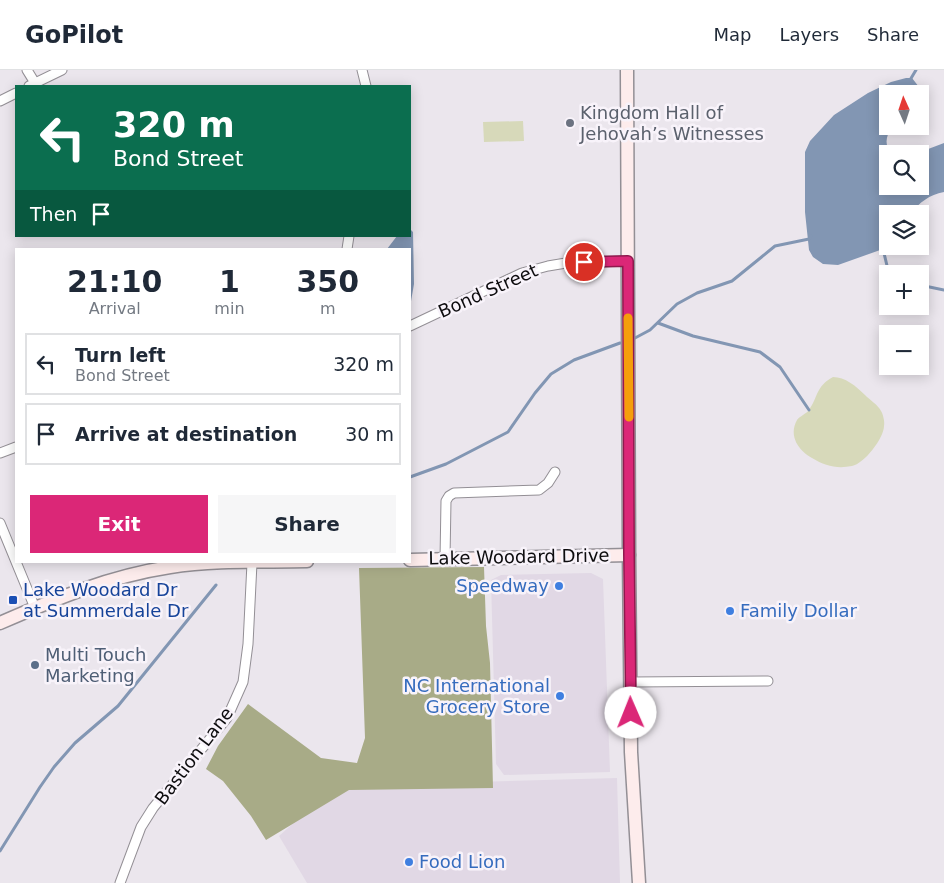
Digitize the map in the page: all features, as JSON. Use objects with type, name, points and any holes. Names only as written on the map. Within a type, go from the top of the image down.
[{"type":"street","points":[[27,70],[32,85],[62,70]]},
{"type":"street","points":[[362,70],[366,85]]},
{"type":"street","points":[[626,70],[632,752],[639,883]]},
{"type":"street","points":[[0,101],[15,94]]},
{"type":"street","name":"Bond Street","points":[[411,326],[522,273],[566,263],[628,261]]},
{"type":"street","points":[[0,453],[15,447]]},
{"type":"street","points":[[446,559],[446,501],[449,496],[454,493],[538,490],[548,482],[555,472]]},
{"type":"street","points":[[0,523],[15,559]]},
{"type":"street","name":"Lake Woodard Drive","points":[[411,560],[629,554]]},
{"type":"street","points":[[16,563],[35,608]]},
{"type":"street","points":[[0,622],[100,583],[147,571],[195,564],[252,563]]},
{"type":"street","name":"Bastion Lane","points":[[120,883],[141,827],[154,808],[227,718],[243,682],[248,644],[252,563]]},
{"type":"street","points":[[631,682],[768,681]]},
{"type":"shaded area","points":[[591,573],[603,579],[610,772],[504,775],[496,764],[491,580],[501,575]]},
{"type":"shaded area","points":[[617,778],[620,883],[307,883],[279,836],[335,786]]},
{"type":"green space","points":[[523,121],[524,141],[484,142],[483,122]]},
{"type":"green space","points":[[833,377],[846,380],[858,388],[878,407],[884,418],[883,431],[877,443],[862,461],[847,467],[826,465],[817,461],[799,447],[794,437],[797,420],[809,410],[823,384]]},
{"type":"green space","points":[[484,567],[486,626],[490,663],[493,788],[349,790],[266,840],[251,816],[223,781],[206,769],[218,746],[248,704],[321,758],[357,763],[365,738],[359,568]]},
{"type":"water","points":[[912,78],[917,85],[885,85]]},
{"type":"water","points":[[879,88],[879,135],[888,135],[887,145],[879,145],[879,195],[929,195],[929,149],[944,143],[944,192],[934,195],[918,205],[879,205],[879,250],[838,265],[823,264],[813,257],[809,250],[805,212],[805,152],[810,141],[834,115]]},
{"type":"water","points":[[411,230],[413,232],[414,284],[411,301],[411,248],[388,248],[396,237],[411,237]]},
{"type":"waterway","points":[[910,80],[916,70]]},
{"type":"waterway","points":[[635,338],[650,330],[677,304],[697,293],[732,281],[775,246],[809,239],[811,236]]},
{"type":"waterway","points":[[884,255],[887,265]]},
{"type":"waterway","points":[[929,287],[944,290]]},
{"type":"waterway","points":[[658,323],[693,336],[760,352],[780,367],[809,410]]},
{"type":"waterway","points":[[411,477],[446,464],[508,432],[535,393],[551,374],[574,360],[620,343]]},
{"type":"waterway","points":[[0,851],[54,767],[75,743],[118,706],[216,585]]},
{"type":"slow traffic","points":[[628,318],[629,417]]},
{"type":"place","name":"Kingdom Hall of Jehovah’s Witnesses","points":[[570,123]]},
{"type":"place","name":"Speedway","points":[[559,586]]},
{"type":"place","name":"Lake Woodard Dr at Summerdale Dr","points":[[13,600]]},
{"type":"place","name":"Family Dollar","points":[[730,611]]},
{"type":"place","name":"Multi Touch Marketing","points":[[35,665]]},
{"type":"place","name":"NC International Grocery Store","points":[[560,696]]},
{"type":"place","name":"Food Lion","points":[[409,862]]},
{"type":"route","points":[[584,262],[628,261],[631,713]]}]
